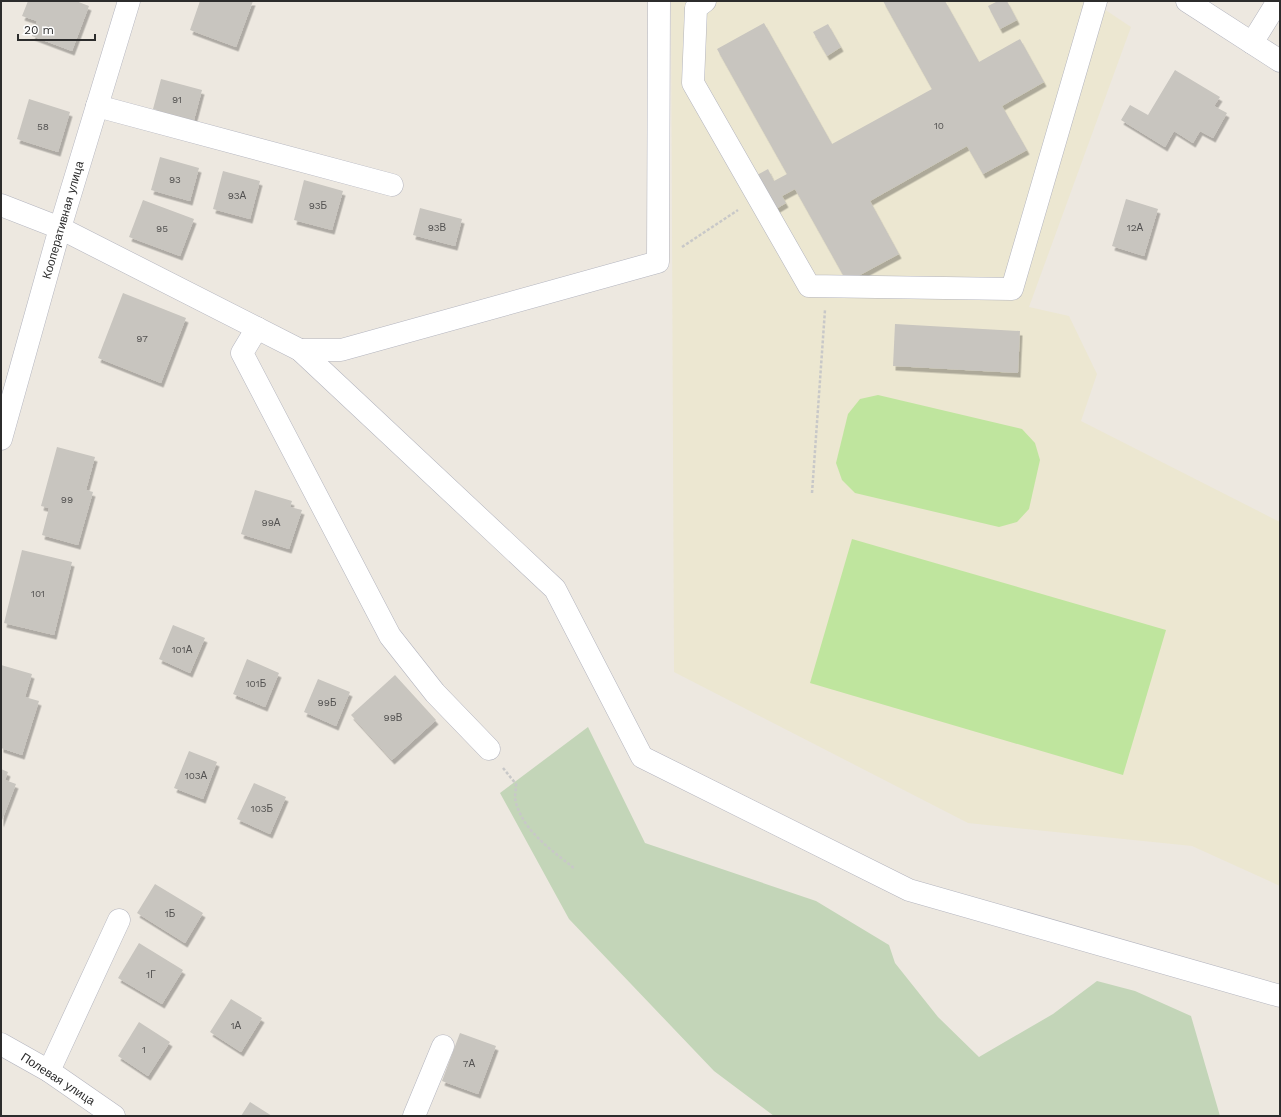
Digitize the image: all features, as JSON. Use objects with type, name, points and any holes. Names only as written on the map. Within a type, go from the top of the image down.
[{"type":"street","name":"Кооперативная улица","points":[[1,439],[60,228],[129,1]]},
{"type":"street","points":[[300,350],[341,350],[658,262],[659,1]]},
{"type":"street","points":[[705,1],[696,8],[693,83],[809,286],[1012,289],[1096,1]]},
{"type":"street","points":[[1187,1],[1280,61]]},
{"type":"street","points":[[1252,43],[1278,1]]},
{"type":"street","points":[[97,106],[392,184]]},
{"type":"street","points":[[1,206],[60,228],[300,350],[555,589],[642,757],[909,890],[1280,996]]},
{"type":"street","points":[[257,328],[242,353],[390,636],[435,692],[489,749]]},
{"type":"street","points":[[48,1071],[119,920]]},
{"type":"street","name":"Полевая улица","points":[[1,1044],[48,1071],[114,1116]]},
{"type":"street","points":[[414,1116],[443,1046]]},
{"type":"path","points":[[658,262],[759,197]]},
{"type":"path","points":[[812,493],[827,286]]},
{"type":"path","points":[[489,749],[516,784],[515,802],[523,822],[549,848],[575,869]]},
{"type":"shaded area","points":[[671,1],[1092,1],[1131,27],[1029,307],[1069,316],[1097,374],[1081,421],[1280,522],[1280,886],[1192,846],[968,823],[674,672]]},
{"type":"green space","points":[[878,395],[1022,429],[1035,443],[1040,460],[1029,509],[1017,522],[999,527],[855,493],[842,480],[836,463],[848,414],[860,399]]},
{"type":"green space","points":[[852,539],[1166,630],[1123,775],[810,683]]},
{"type":"green space","points":[[588,727],[645,843],[816,901],[889,945],[895,963],[938,1017],[979,1057],[1053,1014],[1097,981],[1135,991],[1191,1016],[1220,1116],[774,1116],[714,1071],[569,919],[500,793]]},
{"type":"building","points":[[28,1],[76,1],[89,6],[72,51],[32,36],[37,21],[22,16]]},
{"type":"building","points":[[200,1],[253,1],[236,47],[190,30]]},
{"type":"building","points":[[883,1],[945,1],[979,62],[1020,39],[1044,82],[1002,106],[1027,150],[983,174],[967,146],[870,201],[899,254],[847,282],[795,189],[782,196],[786,203],[776,209],[757,175],[768,169],[774,181],[787,174],[717,49],[764,23],[832,144],[932,89]]},
{"type":"building","points":[[998,1],[1007,1],[1017,20],[1000,29],[988,6]]},
{"type":"building","points":[[828,24],[841,47],[827,56],[813,32]]},
{"type":"building","points":[[1175,70],[1220,97],[1214,106],[1227,113],[1213,138],[1200,131],[1193,143],[1174,131],[1165,147],[1121,120],[1130,105],[1148,115]]},
{"type":"building","points":[[161,79],[202,90],[194,120],[153,109]]},
{"type":"building","points":[[29,99],[70,112],[58,152],[17,139]]},
{"type":"building","points":[[160,157],[199,168],[190,201],[151,190]]},
{"type":"building","points":[[223,171],[260,181],[250,219],[213,209]]},
{"type":"building","points":[[304,180],[343,191],[332,230],[294,220]]},
{"type":"building","points":[[1126,199],[1158,209],[1144,256],[1112,246]]},
{"type":"building","points":[[143,200],[194,219],[180,256],[129,237]]},
{"type":"building","points":[[420,208],[462,219],[455,246],[413,235]]},
{"type":"building","points":[[123,293],[186,318],[161,383],[98,358]]},
{"type":"building","points":[[895,324],[1020,331],[1018,373],[893,366]]},
{"type":"building","points":[[57,447],[95,457],[86,490],[93,492],[78,545],[42,535],[49,508],[41,506]]},
{"type":"building","points":[[255,490],[292,501],[290,507],[302,510],[289,549],[241,534]]},
{"type":"building","points":[[22,550],[72,562],[54,635],[4,623]]},
{"type":"building","points":[[173,625],[205,638],[190,673],[159,659]]},
{"type":"building","points":[[247,659],[279,673],[265,707],[233,694]]},
{"type":"building","points":[[1,665],[32,674],[25,697],[39,701],[22,755],[1,748]]},
{"type":"building","points":[[395,675],[436,720],[392,760],[351,715]]},
{"type":"building","points":[[318,679],[350,692],[336,726],[304,712]]},
{"type":"building","points":[[189,751],[217,762],[203,799],[174,788]]},
{"type":"building","points":[[1,769],[8,772],[5,780],[16,784],[1,823]]},
{"type":"building","points":[[254,783],[286,797],[270,834],[237,819]]},
{"type":"building","points":[[155,884],[203,913],[185,943],[137,913]]},
{"type":"building","points":[[139,943],[183,970],[162,1004],[118,978]]},
{"type":"building","points":[[231,999],[262,1018],[241,1052],[210,1032]]},
{"type":"building","points":[[139,1022],[170,1042],[148,1076],[118,1056]]},
{"type":"building","points":[[460,1033],[496,1046],[478,1094],[442,1081]]},
{"type":"building","points":[[250,1102],[272,1116],[241,1116]]}]
